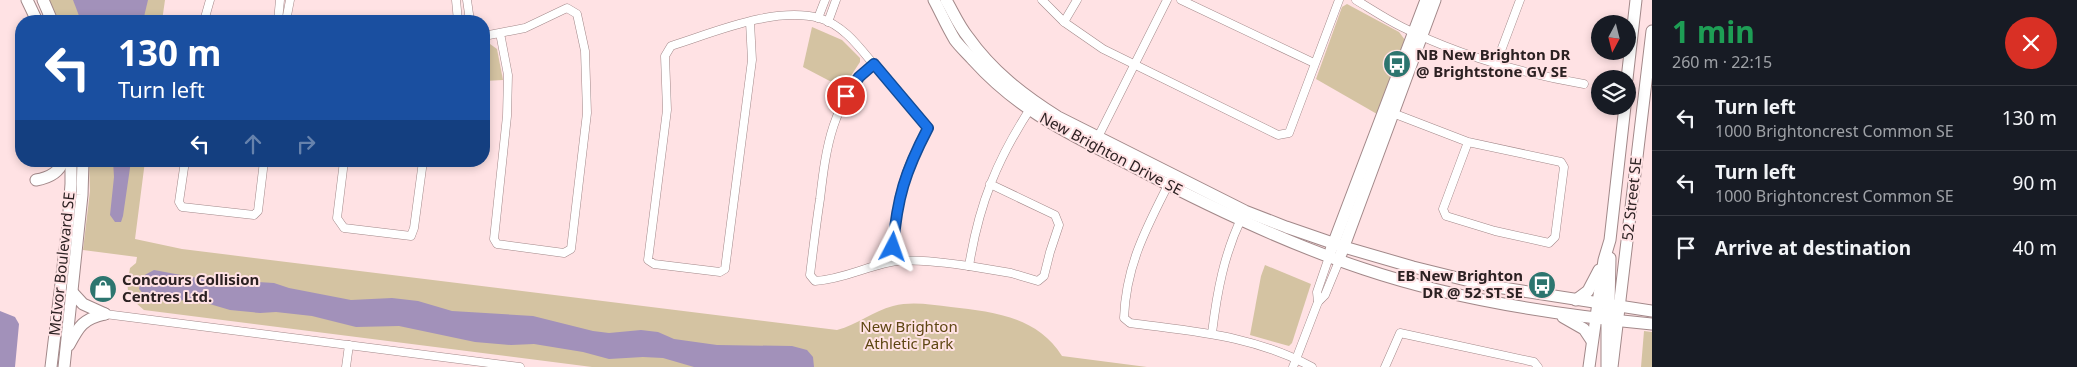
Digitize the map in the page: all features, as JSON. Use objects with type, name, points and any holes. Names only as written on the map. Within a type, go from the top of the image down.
[{"type":"street","points":[[27,0],[34,15]]},
{"type":"street","points":[[43,0],[49,15]]},
{"type":"street","points":[[206,15],[210,0]]},
{"type":"street","points":[[279,15],[280,0]]},
{"type":"street","points":[[287,15],[290,0]]},
{"type":"street","points":[[456,0],[457,15]]},
{"type":"street","points":[[467,0],[469,15]]},
{"type":"street","points":[[818,18],[825,0]]},
{"type":"street","points":[[828,22],[836,0]]},
{"type":"street","name":"New Brighton Drive SE","points":[[934,0],[956,41],[988,76],[1032,107],[1170,180],[1243,216],[1280,239],[1366,270],[1441,290],[1553,312],[1652,324]]},
{"type":"street","name":"New Brighton Drive SE","points":[[946,0],[967,36],[991,66],[1032,107]]},
{"type":"street","points":[[1042,0],[1064,22],[1103,49],[1278,135],[1289,133],[1339,0]]},
{"type":"street","points":[[1064,22],[1077,0]]},
{"type":"street","points":[[1095,141],[1168,0]]},
{"type":"street","points":[[1181,0],[1314,63]]},
{"type":"street","points":[[1356,0],[1418,34],[1455,50],[1532,74],[1584,84]]},
{"type":"street","points":[[1418,34],[1426,0]]},
{"type":"street","points":[[1293,367],[1318,302],[1317,292],[1334,259],[1418,34],[1436,0]]},
{"type":"street","points":[[1496,64],[1520,0]]},
{"type":"street","points":[[1629,70],[1636,0]]},
{"type":"street","points":[[490,35],[525,28],[567,8],[577,14],[585,51],[587,113],[571,249],[564,253],[497,244],[494,239],[507,116],[508,75],[500,33]]},
{"type":"street","points":[[750,22],[752,60],[725,269],[720,272],[654,264],[648,260],[667,110],[665,56],[671,46],[750,22],[790,15],[818,18],[828,22],[861,48],[928,128],[906,173],[900,192],[895,218],[892,261]]},
{"type":"street","name":"52 Street SE","points":[[1609,305],[1623,280],[1652,31]]},
{"type":"street","points":[[874,64],[859,77],[846,96],[828,141],[810,275],[815,281],[836,279],[892,261],[933,262],[969,266],[1038,280],[1044,276],[1059,225],[1055,215],[990,184]]},
{"type":"street","points":[[969,266],[980,210],[997,166],[1032,107]]},
{"type":"street","points":[[1388,112],[1468,142],[1560,162],[1564,167],[1555,237],[1549,243],[1495,231],[1446,216],[1443,209],[1468,142]]},
{"type":"street","name":"52 Street SE","points":[[1612,367],[1615,349],[1607,320],[1609,305],[1604,260],[1610,240],[1624,115]]},
{"type":"street","points":[[36,180],[46,178],[54,173],[58,167]]},
{"type":"street","name":"McIvor Boulevard SE","points":[[51,367],[68,225],[71,167]]},
{"type":"street","name":"McIvor Boulevard SE","points":[[64,367],[82,195],[83,167]]},
{"type":"street","points":[[183,167],[179,202],[182,207],[254,216],[258,211],[263,167]]},
{"type":"street","points":[[343,167],[337,218],[344,228],[411,236],[414,228],[422,167]]},
{"type":"street","points":[[1170,180],[1144,232],[1132,263],[1124,300],[1124,318],[1130,323],[1212,333],[1268,347],[1312,367]]},
{"type":"street","points":[[1212,333],[1216,296],[1224,262],[1243,216]]},
{"type":"street","name":"New Brighton Drive SE","points":[[1243,216],[1286,227],[1404,265],[1490,286],[1647,311]]},
{"type":"street","points":[[1607,367],[1610,240]]},
{"type":"street","points":[[1576,300],[1588,291],[1604,260]]},
{"type":"street","points":[[1623,280],[1629,296],[1647,311]]},
{"type":"street","points":[[72,292],[83,304],[105,314],[520,367]]},
{"type":"street","points":[[1553,312],[1577,323],[1588,333],[1592,340]]},
{"type":"street","points":[[66,349],[79,326],[90,318],[105,314]]},
{"type":"street","name":"52 Street SE","points":[[1589,367],[1592,340],[1607,320]]},
{"type":"street","points":[[1615,349],[1623,333],[1636,322]]},
{"type":"street","points":[[1385,367],[1400,333],[1534,362],[1538,367]]},
{"type":"street","points":[[346,367],[349,345]]},
{"type":"green space","points":[[47,0],[165,0],[163,15],[54,15]]},
{"type":"green space","points":[[1347,4],[1399,32],[1405,40],[1377,114],[1316,79],[1342,7]]},
{"type":"green space","points":[[812,27],[842,40],[860,58],[860,62],[843,88],[803,67]]},
{"type":"green space","points":[[490,44],[497,49],[503,80],[490,81]]},
{"type":"green space","name":"New Brighton Athletic Park","points":[[89,167],[144,167],[135,239],[182,249],[837,330],[893,306],[922,304],[967,309],[998,314],[1027,324],[1040,332],[1062,356],[1147,367],[592,367],[144,310],[133,300],[128,292],[130,268],[136,263],[137,257],[83,250],[90,191]]},
{"type":"green space","points":[[1265,265],[1311,284],[1292,343],[1289,346],[1250,335],[1261,276]]},
{"type":"green space","points":[[1644,331],[1652,332],[1652,367],[1641,367]]},
{"type":"shaded area","points":[[73,0],[148,0],[144,15],[79,15]]},
{"type":"shaded area","points":[[113,167],[130,167],[121,222],[115,222],[110,215]]},
{"type":"shaded area","points":[[154,270],[197,278],[274,283],[289,288],[351,300],[392,298],[418,301],[452,311],[533,316],[593,331],[609,333],[641,330],[658,332],[674,339],[717,345],[792,346],[807,350],[813,357],[814,367],[694,367],[663,358],[609,359],[583,352],[534,344],[511,345],[475,342],[399,326],[356,327],[312,316],[230,310],[196,300],[155,301],[146,297],[139,289],[141,277]]},
{"type":"shaded area","points":[[0,311],[15,317],[19,324],[15,367],[0,367]]},
{"type":"place","name":"NB New Brighton DR @ Brightstone GV SE","points":[[1397,64]]},
{"type":"place","name":"EB New Brighton DR @ 52 ST SE","points":[[1542,285]]},
{"type":"place","name":"Concours Collision Centres Ltd.","points":[[103,289]]},
{"type":"route","points":[[846,96],[859,77],[874,64],[928,128],[906,173],[900,192],[895,218],[893,247]]}]
